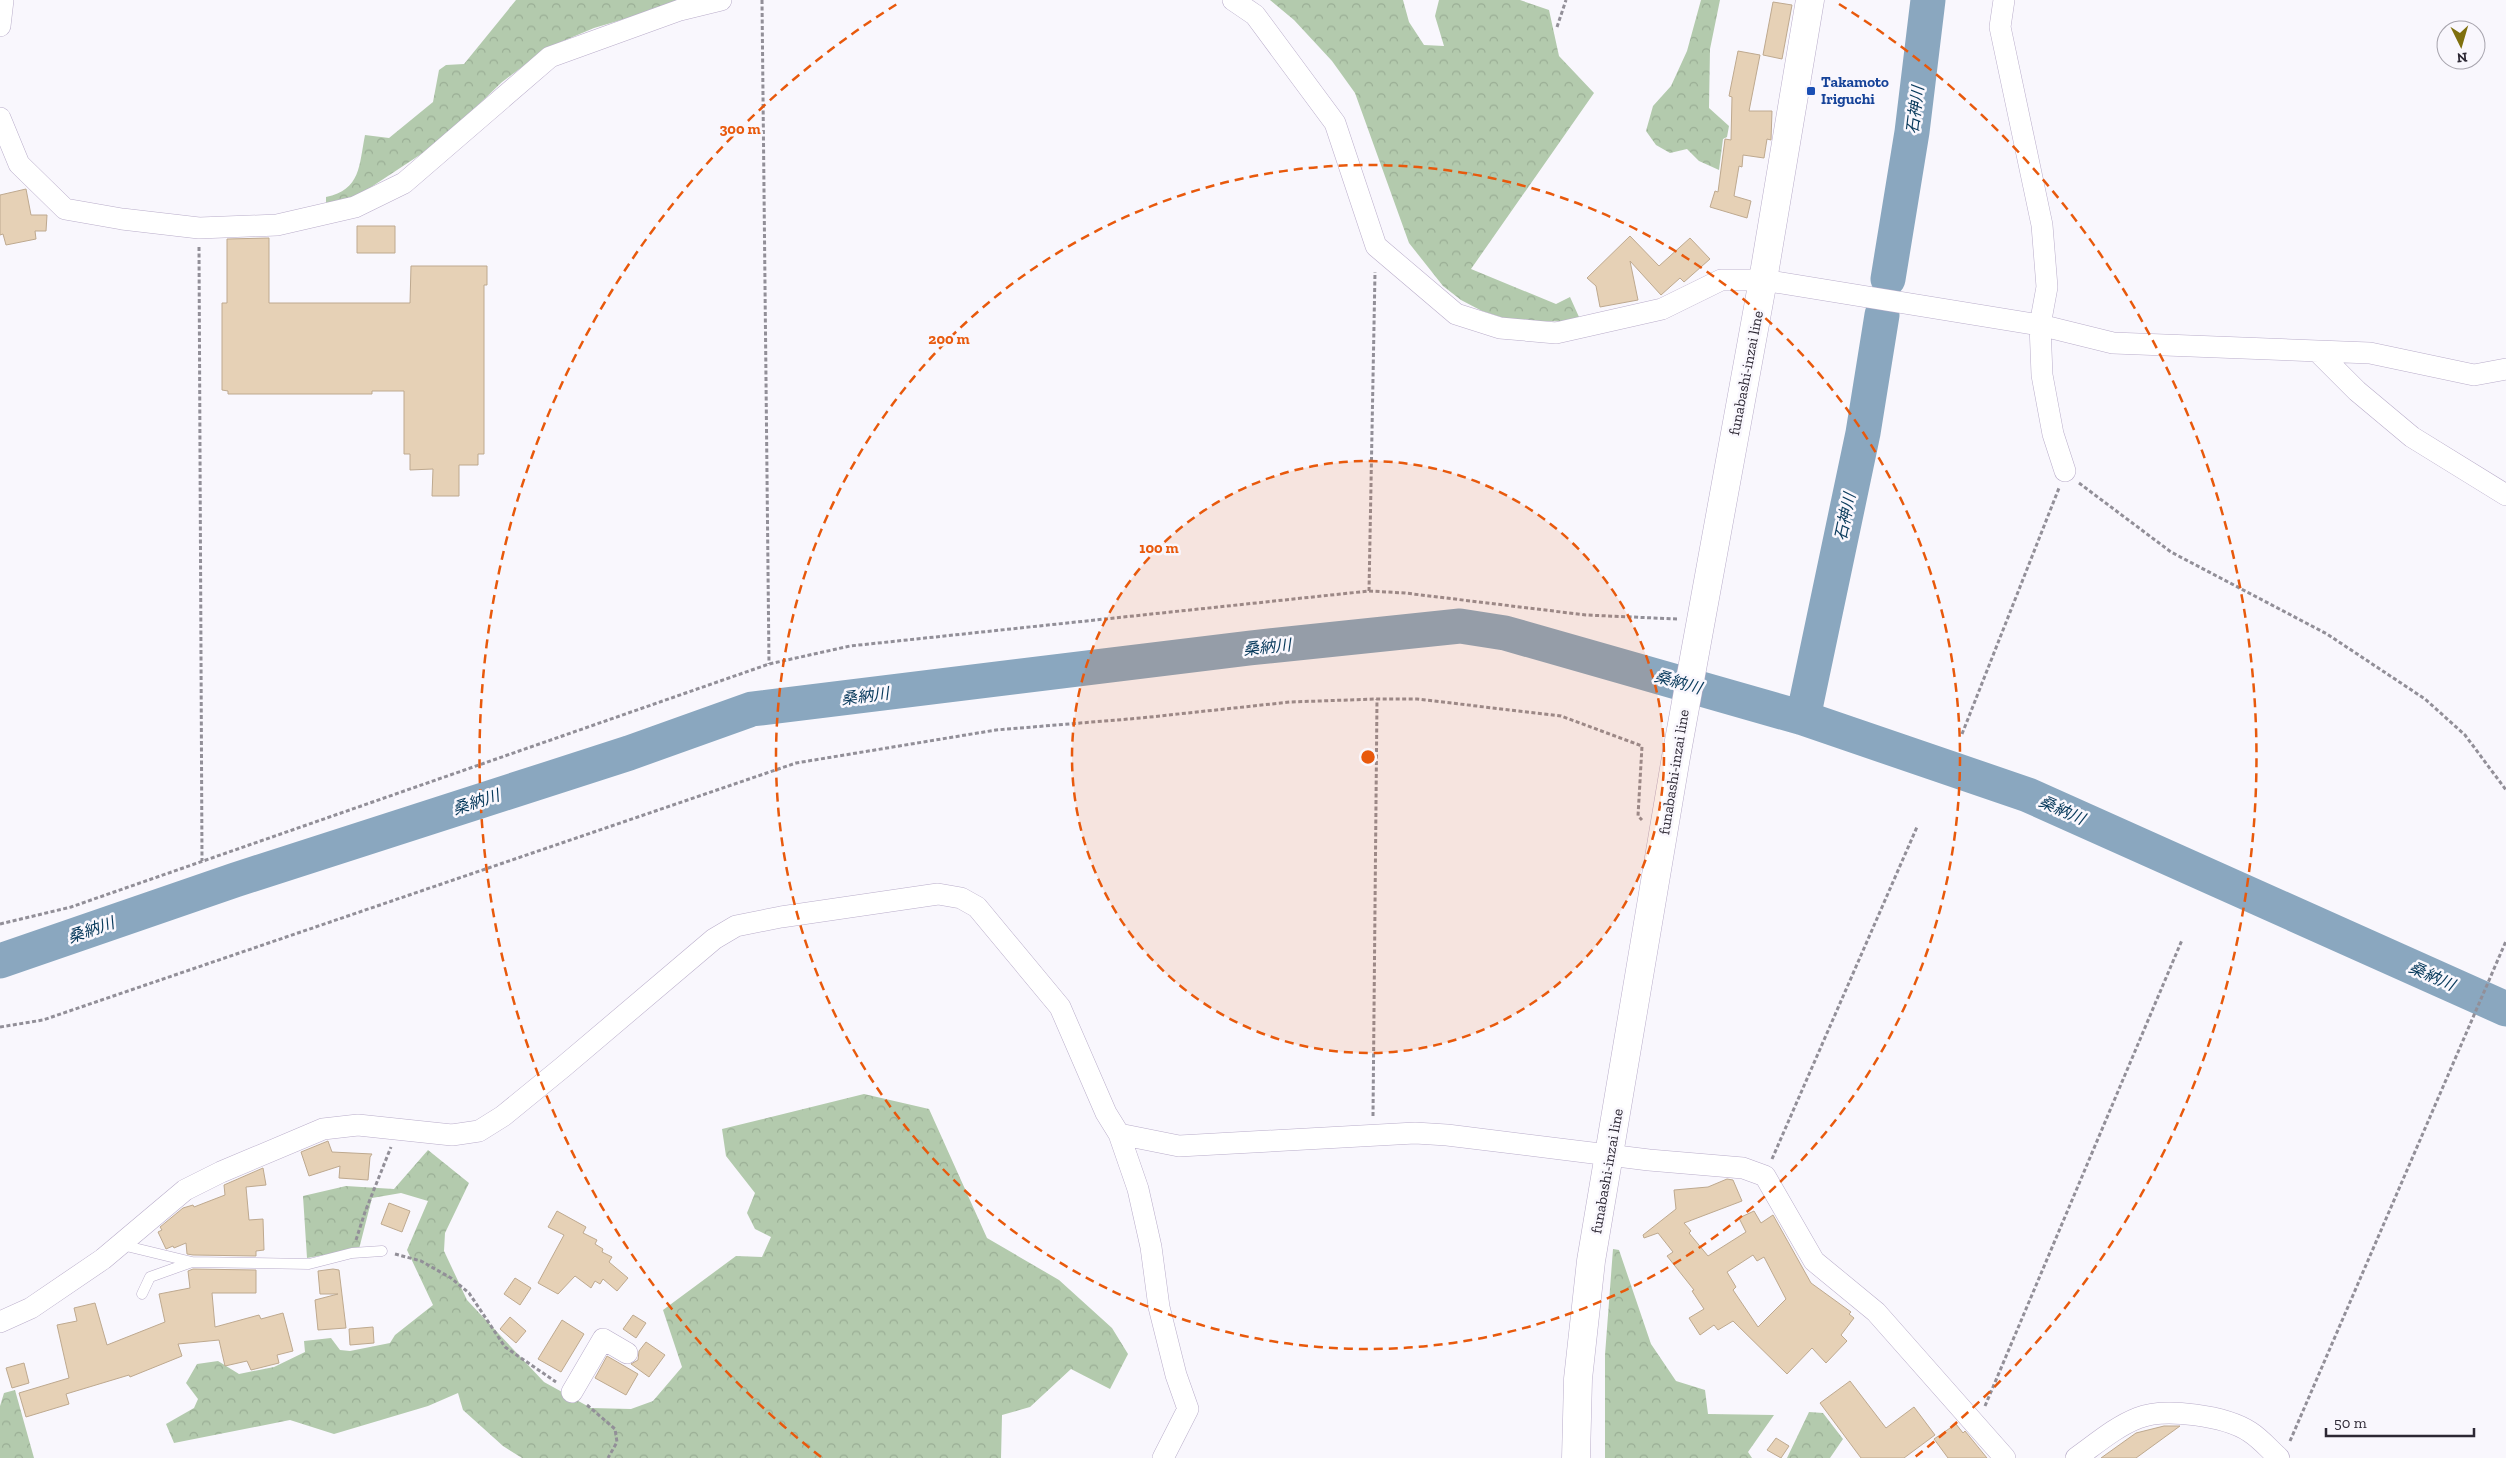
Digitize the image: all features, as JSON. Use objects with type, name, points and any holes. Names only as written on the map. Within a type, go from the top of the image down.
[{"type":"main road","name":"funabashi-inzai line","points":[[1576,1458],[1576,1410],[1590,1261],[1610,1154],[1676,757],[1763,280],[1810,0]]},
{"type":"street","points":[[0,26],[3,0]]},
{"type":"street","points":[[0,118],[19,164],[65,209],[122,219],[199,228],[277,225],[355,207],[404,183],[550,57],[680,10],[721,0]]},
{"type":"street","points":[[1233,0],[1254,15],[1335,123],[1376,246],[1456,314],[1500,328],[1556,333],[1662,309],[1722,280],[1763,280],[2040,325],[2113,343],[2370,353],[2400,357],[2474,375],[2506,369]]},
{"type":"street","points":[[2004,0],[2000,27],[2042,225],[2046,287],[2040,325],[2042,375],[2053,434],[2065,471]]},
{"type":"street","points":[[2318,352],[2357,392],[2412,438],[2506,495]]},
{"type":"street","points":[[0,1322],[30,1308],[103,1259],[185,1190],[221,1172],[323,1129],[358,1124],[452,1135],[479,1131],[503,1116],[563,1067],[714,939],[736,926],[826,909],[938,894],[961,898],[977,907],[1060,1007],[1106,1114],[1120,1134],[1138,1189],[1152,1247],[1159,1306],[1176,1375],[1188,1409],[1163,1458]]},
{"type":"street","points":[[1120,1134],[1179,1146],[1372,1137],[1415,1133],[1447,1135],[1649,1160],[1743,1168],[1765,1176],[1814,1261],[1876,1312],[2005,1458]]},
{"type":"street","points":[[572,1392],[603,1339],[627,1353]]},
{"type":"street","points":[[2076,1458],[2116,1429],[2139,1417],[2176,1413],[2228,1422],[2250,1432],[2283,1453]]},
{"type":"lane","points":[[120,1244],[192,1262],[309,1264],[352,1253],[382,1251]]},
{"type":"lane","points":[[142,1294],[150,1277],[192,1262]]},
{"type":"path","points":[[762,0],[769,664]]},
{"type":"path","points":[[1557,27],[1566,0]]},
{"type":"path","points":[[199,228],[202,861]]},
{"type":"path","points":[[1369,591],[1376,246]]},
{"type":"path","points":[[1962,734],[2065,471],[2116,513],[2171,552],[2327,634],[2425,699],[2465,735],[2506,790]]},
{"type":"path","points":[[0,924],[71,908],[769,664],[850,646],[1369,591],[1405,593],[1699,630]]},
{"type":"path","points":[[0,1027],[43,1020],[796,763],[996,730],[1141,718],[1290,702],[1377,699],[1417,699],[1561,716],[1642,746],[1638,816],[1663,843]]},
{"type":"path","points":[[1372,1137],[1377,699]]},
{"type":"path","points":[[1765,1176],[1916,827]]},
{"type":"path","points":[[1976,1427],[2182,940]]},
{"type":"path","points":[[2283,1453],[2506,941]]},
{"type":"path","points":[[352,1253],[364,1212],[399,1128]]},
{"type":"path","points":[[382,1251],[421,1261],[451,1278],[469,1293],[505,1347],[516,1357],[572,1392],[615,1429],[617,1442],[608,1458]]},
{"type":"green space","points":[[516,0],[689,0],[594,28],[549,47],[502,82],[441,141],[347,203],[326,206],[326,197],[346,189],[356,175],[365,135],[389,138],[433,102],[439,70],[446,65],[464,64]]},
{"type":"green space","points":[[1270,0],[1403,0],[1409,22],[1424,45],[1444,46],[1435,16],[1439,0],[1520,0],[1549,10],[1559,56],[1594,93],[1471,269],[1556,304],[1570,297],[1579,317],[1566,321],[1516,322],[1482,311],[1461,300],[1443,286],[1409,243],[1355,93],[1332,61],[1294,20]]},
{"type":"green space","points":[[1701,0],[1720,0],[1710,49],[1709,108],[1729,126],[1727,137],[1723,139],[1719,170],[1699,161],[1687,149],[1670,153],[1656,145],[1646,131],[1653,106],[1671,86],[1687,51]]},
{"type":"green space","points":[[864,1094],[929,1109],[987,1238],[1059,1280],[1112,1328],[1128,1354],[1110,1389],[1071,1369],[1030,1407],[1002,1415],[1001,1458],[522,1458],[503,1446],[463,1410],[458,1393],[428,1406],[334,1434],[290,1420],[174,1443],[166,1424],[194,1408],[198,1399],[186,1383],[197,1364],[218,1361],[239,1374],[274,1367],[305,1352],[304,1341],[331,1338],[340,1350],[350,1351],[390,1343],[395,1335],[433,1305],[407,1250],[428,1201],[401,1193],[372,1198],[359,1249],[307,1258],[303,1196],[346,1186],[394,1189],[428,1150],[469,1183],[445,1233],[444,1251],[467,1300],[544,1382],[591,1408],[631,1409],[653,1401],[682,1367],[663,1310],[736,1256],[762,1257],[771,1237],[755,1229],[747,1213],[755,1193],[726,1156],[722,1129]]},
{"type":"green space","points":[[1613,1249],[1619,1250],[1651,1344],[1676,1381],[1705,1390],[1708,1414],[1774,1415],[1748,1452],[1752,1458],[1605,1458],[1605,1355]]},
{"type":"green space","points":[[15,1390],[34,1458],[0,1458],[0,1406],[4,1393]]},
{"type":"green space","points":[[1809,1412],[1823,1413],[1843,1439],[1830,1458],[1787,1458]]},
{"type":"building","points":[[1773,2],[1792,5],[1782,59],[1763,55]]},
{"type":"building","points":[[1738,51],[1760,55],[1749,111],[1772,111],[1771,140],[1767,139],[1764,158],[1743,155],[1742,167],[1739,166],[1734,196],[1751,201],[1747,218],[1710,207],[1715,191],[1718,192],[1725,139],[1731,140],[1732,97],[1729,96]]},
{"type":"building","points":[[26,189],[31,215],[47,215],[46,231],[35,231],[36,239],[6,245],[3,234],[0,235],[0,195]]},
{"type":"building","points":[[357,226],[395,226],[395,253],[357,253]]},
{"type":"building","points":[[1630,236],[1659,266],[1690,238],[1710,259],[1684,282],[1680,278],[1661,295],[1630,261],[1638,300],[1600,307],[1596,286],[1587,278]]},
{"type":"building","points":[[269,238],[269,303],[410,303],[411,266],[487,266],[487,285],[484,285],[484,454],[478,454],[478,465],[459,465],[459,496],[432,496],[433,469],[410,470],[410,454],[404,454],[404,391],[372,391],[372,394],[228,394],[228,391],[222,390],[222,303],[227,303],[227,239]]},
{"type":"building","points":[[328,1141],[332,1152],[372,1154],[370,1157],[368,1180],[339,1178],[340,1166],[309,1176],[301,1152]]},
{"type":"building","points":[[263,1168],[266,1185],[246,1187],[249,1220],[263,1219],[264,1250],[256,1251],[256,1256],[193,1255],[187,1254],[186,1243],[166,1249],[158,1232],[162,1230],[160,1227],[183,1208],[193,1205],[194,1207],[225,1195],[224,1185]]},
{"type":"building","points":[[1727,1179],[1733,1180],[1742,1201],[1684,1223],[1691,1231],[1689,1233],[1708,1256],[1746,1232],[1739,1218],[1754,1211],[1761,1223],[1773,1215],[1811,1283],[1851,1312],[1849,1314],[1854,1318],[1841,1335],[1847,1341],[1826,1363],[1812,1348],[1787,1374],[1733,1321],[1718,1330],[1714,1325],[1700,1335],[1689,1318],[1704,1309],[1692,1291],[1694,1290],[1667,1256],[1673,1252],[1658,1233],[1644,1238],[1643,1235],[1676,1209],[1674,1190],[1708,1187]],"holes":[[[1753,1255],[1757,1261],[1764,1257],[1786,1299],[1758,1327],[1733,1290],[1736,1287],[1727,1272]]]},
{"type":"building","points":[[389,1203],[410,1211],[402,1232],[381,1224]]},
{"type":"building","points":[[557,1211],[586,1227],[583,1233],[597,1240],[595,1244],[603,1249],[602,1252],[612,1257],[609,1262],[628,1278],[617,1291],[603,1279],[600,1284],[595,1281],[591,1288],[575,1276],[558,1294],[538,1283],[564,1235],[548,1227]]},
{"type":"building","points":[[193,1269],[256,1270],[256,1293],[212,1293],[215,1327],[259,1315],[261,1319],[283,1313],[293,1351],[277,1355],[279,1363],[251,1370],[247,1361],[225,1366],[219,1340],[178,1344],[182,1356],[130,1377],[129,1375],[66,1394],[69,1404],[26,1417],[19,1393],[69,1378],[57,1325],[77,1321],[74,1308],[95,1303],[107,1345],[165,1322],[159,1294],[190,1288],[188,1271]]},
{"type":"building","points":[[339,1270],[346,1328],[318,1330],[315,1300],[338,1294],[320,1294],[318,1271]]},
{"type":"building","points":[[515,1278],[531,1288],[520,1305],[504,1294]]},
{"type":"building","points":[[633,1315],[646,1323],[636,1338],[623,1329]]},
{"type":"building","points":[[510,1317],[526,1331],[516,1343],[500,1329]]},
{"type":"building","points":[[562,1320],[584,1334],[561,1372],[538,1359]]},
{"type":"building","points":[[373,1327],[374,1343],[350,1345],[349,1329]]},
{"type":"building","points":[[646,1342],[665,1355],[649,1377],[631,1364],[638,1360],[639,1351]]},
{"type":"building","points":[[607,1356],[638,1374],[626,1395],[595,1378]]},
{"type":"building","points":[[24,1363],[29,1383],[12,1388],[6,1368]]},
{"type":"building","points":[[1850,1381],[1886,1428],[1914,1407],[1935,1435],[1904,1458],[1861,1458],[1820,1403]]},
{"type":"building","points":[[1956,1424],[1963,1433],[1965,1431],[1987,1458],[1948,1458],[1934,1439]]},
{"type":"building","points":[[2164,1426],[2180,1426],[2136,1458],[2101,1458],[2136,1433]]},
{"type":"building","points":[[1776,1438],[1789,1446],[1781,1458],[1767,1450]]},
{"type":"waterway","name":"石神川","points":[[1888,279],[1912,132],[1928,0]]},
{"type":"waterway","name":"石神川","points":[[1803,718],[1863,433],[1882,315]]},
{"type":"waterway","name":"桑納川","points":[[0,961],[235,880],[629,753],[752,709],[1250,648],[1460,626],[1505,633],[1803,718],[2028,795],[2506,1009]]},
{"type":"place","name":"Takamoto Iriguchi","points":[[1811,91]]}]
